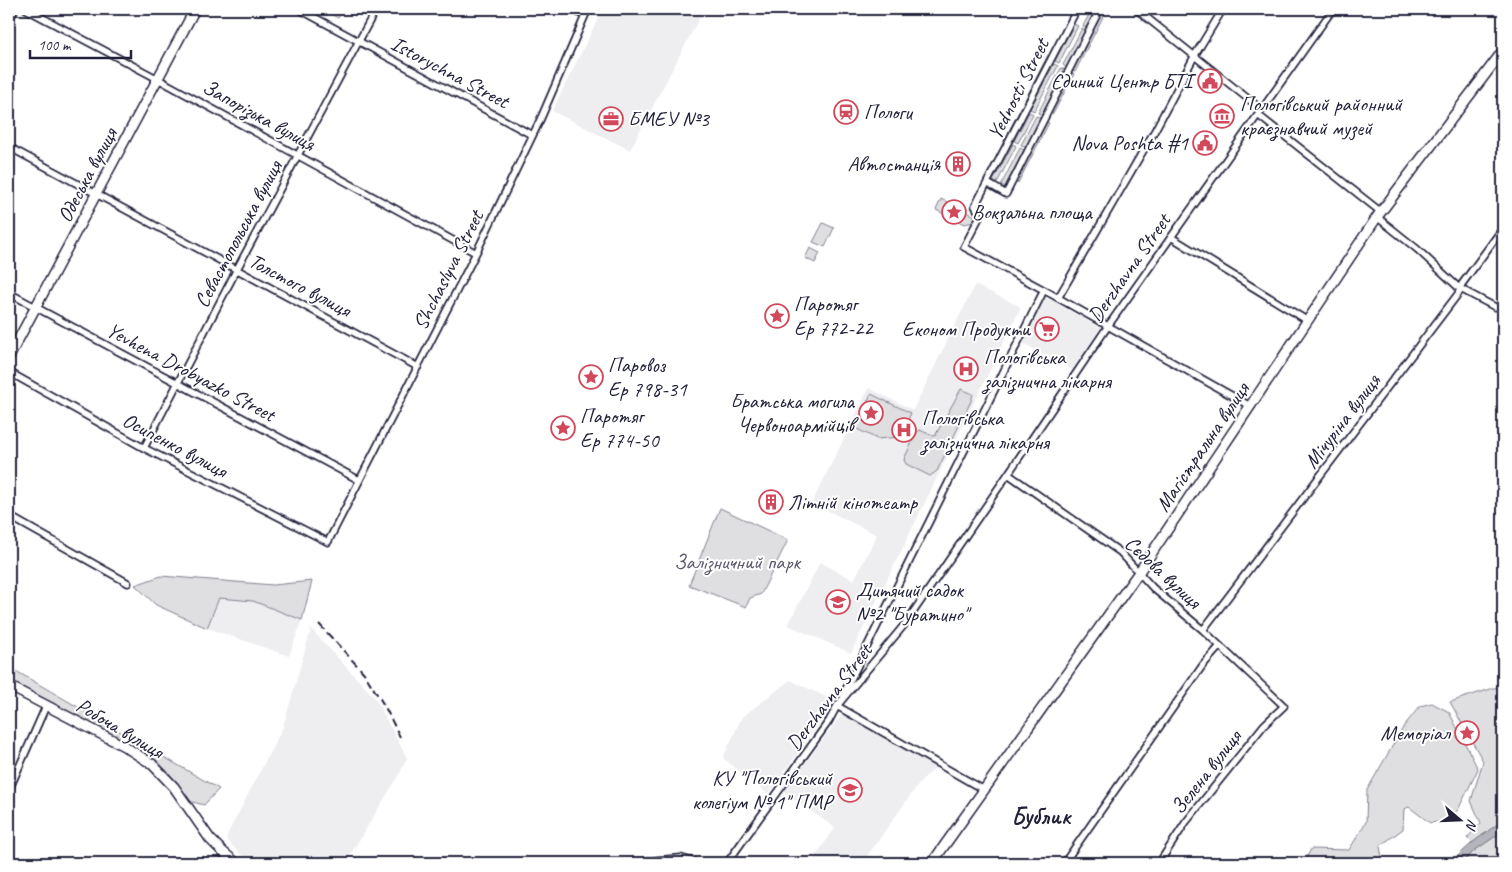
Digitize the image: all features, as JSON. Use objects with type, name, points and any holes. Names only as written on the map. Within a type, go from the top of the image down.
[{"type":"main road","name":"Одеська вулиця","points":[[9,357],[195,9]]},
{"type":"main road","name":"Магістральна вулиця","points":[[932,863],[1139,572],[1379,214],[1503,51]]},
{"type":"main road","name":"Робоча вулиця","points":[[9,686],[124,746],[158,769],[174,787],[210,839],[236,863]]},
{"type":"street","points":[[9,20],[15,9]]},
{"type":"street","name":"Запорізька вулиця","points":[[26,9],[476,253]]},
{"type":"street","name":"Istorychna Street","points":[[299,9],[532,135]]},
{"type":"street","name":"Севастопольська вулиця","points":[[144,448],[376,9]]},
{"type":"street","points":[[571,9],[585,16]]},
{"type":"street","name":"Shchaslyva Street","points":[[328,542],[476,253],[541,118],[588,9]]},
{"type":"street","name":"Yednosti Street","points":[[1044,290],[964,247],[979,218],[979,213],[975,206],[1078,9]]},
{"type":"street","points":[[987,183],[1006,194],[1100,9]]},
{"type":"street","points":[[1136,9],[1195,55],[1379,214],[1459,288],[1495,307]]},
{"type":"street","points":[[1058,298],[1154,132],[1195,55],[1223,9]]},
{"type":"street","name":"Derzhavna Street","points":[[727,863],[829,721],[837,706],[900,630],[1108,326],[1333,9]]},
{"type":"street","name":"Толстого вулиця","points":[[9,147],[418,367]]},
{"type":"street","name":"Мічуріна вулиця","points":[[1203,630],[1458,294],[1459,288],[1503,228]]},
{"type":"street","points":[[1171,237],[1308,321]]},
{"type":"street","points":[[984,790],[837,706],[1044,290],[1250,406]]},
{"type":"street","name":"Yevhena Drobyazko Street","points":[[9,293],[359,480]]},
{"type":"street","name":"Осипенко вулиця","points":[[9,372],[144,448],[328,542]]},
{"type":"street","name":"Сєдова вулиця","points":[[1008,474],[1120,552],[1153,588],[1203,630],[1284,706]]},
{"type":"street","points":[[9,516],[128,583]]},
{"type":"street","points":[[1064,863],[1203,665],[1220,646]]},
{"type":"street","points":[[9,790],[46,706]]},
{"type":"street","name":"Зелена вулиця","points":[[1159,863],[1192,815],[1264,725],[1284,706]]},
{"type":"street","points":[[627,863],[681,858],[698,863]]},
{"type":"shaded area","points":[[603,9],[704,9],[630,150],[552,111]]},
{"type":"shaded area","name":"Пологівська залізнична лікарня","points":[[975,285],[1021,307],[851,653],[788,625],[820,562],[854,580],[877,535],[812,503],[869,388],[913,410]]},
{"type":"shaded area","points":[[1045,297],[1100,328],[1072,370],[1023,343]]},
{"type":"shaded area","points":[[219,598],[253,601],[302,620],[289,656],[207,628]]},
{"type":"shaded area","points":[[311,629],[375,698],[407,758],[399,775],[345,863],[257,863],[240,854],[226,839],[283,727]]},
{"type":"shaded area","points":[[790,680],[835,701],[768,794],[723,758],[742,717]]},
{"type":"shaded area","name":"КУ \"Пологівський колегіум № 1\" ПМР","points":[[842,714],[937,767],[925,777],[912,793],[862,863],[811,863],[835,828],[784,792]]},
{"type":"shaded area","points":[[1503,820],[1503,831],[1474,851],[1462,863],[1450,863],[1472,843]]},
{"type":"green space","points":[[321,9],[343,9],[338,18]]},
{"type":"green space","points":[[1092,9],[1097,9],[1087,28],[1083,26]]},
{"type":"green space","points":[[1104,9],[1107,9],[1075,72],[1072,71]]},
{"type":"green space","points":[[1074,24],[1078,26],[1059,63],[1055,61]]},
{"type":"green space","points":[[1082,28],[1086,30],[1067,68],[1063,65]]},
{"type":"green space","points":[[1048,55],[1050,56],[1010,134],[1008,133]]},
{"type":"green space","points":[[1054,64],[1058,66],[1034,111],[1030,109]]},
{"type":"green space","points":[[1061,68],[1065,70],[1042,115],[1038,113]]},
{"type":"green space","points":[[1071,73],[1074,74],[1053,114],[1051,113]]},
{"type":"green space","points":[[1029,112],[1033,114],[1018,143],[1014,141]]},
{"type":"green space","points":[[1036,116],[1041,118],[1026,147],[1021,145]]},
{"type":"green space","points":[[1046,121],[1049,123],[1018,183],[1016,181]]},
{"type":"green space","points":[[1013,144],[1016,146],[997,183],[993,181]]},
{"type":"green space","points":[[1020,148],[1024,150],[1005,187],[1001,185]]},
{"type":"green space","points":[[941,199],[977,217],[974,222],[964,224],[936,210]]},
{"type":"green space","points":[[823,223],[834,228],[825,247],[813,242]]},
{"type":"green space","points":[[810,248],[820,253],[815,263],[805,258]]},
{"type":"green space","points":[[961,389],[973,394],[971,401],[937,471],[930,476],[906,464],[905,457],[917,432],[920,430],[935,436]]},
{"type":"green space","points":[[871,394],[911,413],[900,437],[877,439],[855,428]]},
{"type":"green space","name":"Залізничний парк","points":[[720,508],[788,540],[761,594],[750,598],[746,607],[689,585]]},
{"type":"green space","points":[[161,576],[273,585],[312,581],[302,620],[253,601],[219,598],[207,628],[156,605],[135,585]]},
{"type":"green space","points":[[9,667],[219,789],[204,805],[189,801],[175,780],[164,768],[150,758],[9,682]]},
{"type":"green space","points":[[1503,682],[1503,820],[1472,843],[1467,838],[1481,823],[1471,801],[1483,761],[1450,702],[1500,686]]},
{"type":"green space","points":[[1432,703],[1449,712],[1478,769],[1458,810],[1445,821],[1430,823],[1409,807],[1404,809],[1403,829],[1380,846],[1383,863],[1304,862],[1311,849],[1349,850],[1366,822],[1367,790],[1404,726],[1420,706]]},
{"type":"green space","points":[[1503,831],[1503,863],[1468,863],[1465,861],[1474,851]]},
{"type":"railway","points":[[319,624],[364,673],[385,707],[400,737]]},
{"type":"place","name":"Єдиний Центр БТІ","points":[[1210,81]]},
{"type":"place","name":"Пологи","points":[[846,112]]},
{"type":"place","name":"Пологівський районний краєзнавчий музей","points":[[1222,116]]},
{"type":"place","name":"БМЕУ №3","points":[[611,119]]},
{"type":"place","name":"Nova Poshta #1","points":[[1205,143]]},
{"type":"place","name":"Автостанція","points":[[958,164]]},
{"type":"place","name":"Вокзальна площа","points":[[954,212]]},
{"type":"place","name":"Паротяг Ер 772-22","points":[[777,316]]},
{"type":"place","name":"Економ Продукти","points":[[1047,329]]},
{"type":"place","name":"Пологiвська залiзнична лiкарня","points":[[966,369]]},
{"type":"place","name":"Паровоз Ер 798-31","points":[[591,377]]},
{"type":"place","name":"Братська могила Червоноармійців","points":[[871,413]]},
{"type":"place","name":"Паротяг Ер 774-50","points":[[563,428]]},
{"type":"place","name":"Пологівська залізнична лікарня","points":[[904,430]]},
{"type":"place","name":"Літній кінотеатр","points":[[771,502]]},
{"type":"place","name":"Дитячий садок №2 \"Буратино\"","points":[[838,602]]},
{"type":"place","name":"Меморіал","points":[[1467,733]]},
{"type":"place","name":"КУ \"Пологівський колегіум № 1\" ПМР","points":[[850,790]]},
{"type":"district","name":"Бублик","points":[[1041,816]]}]
